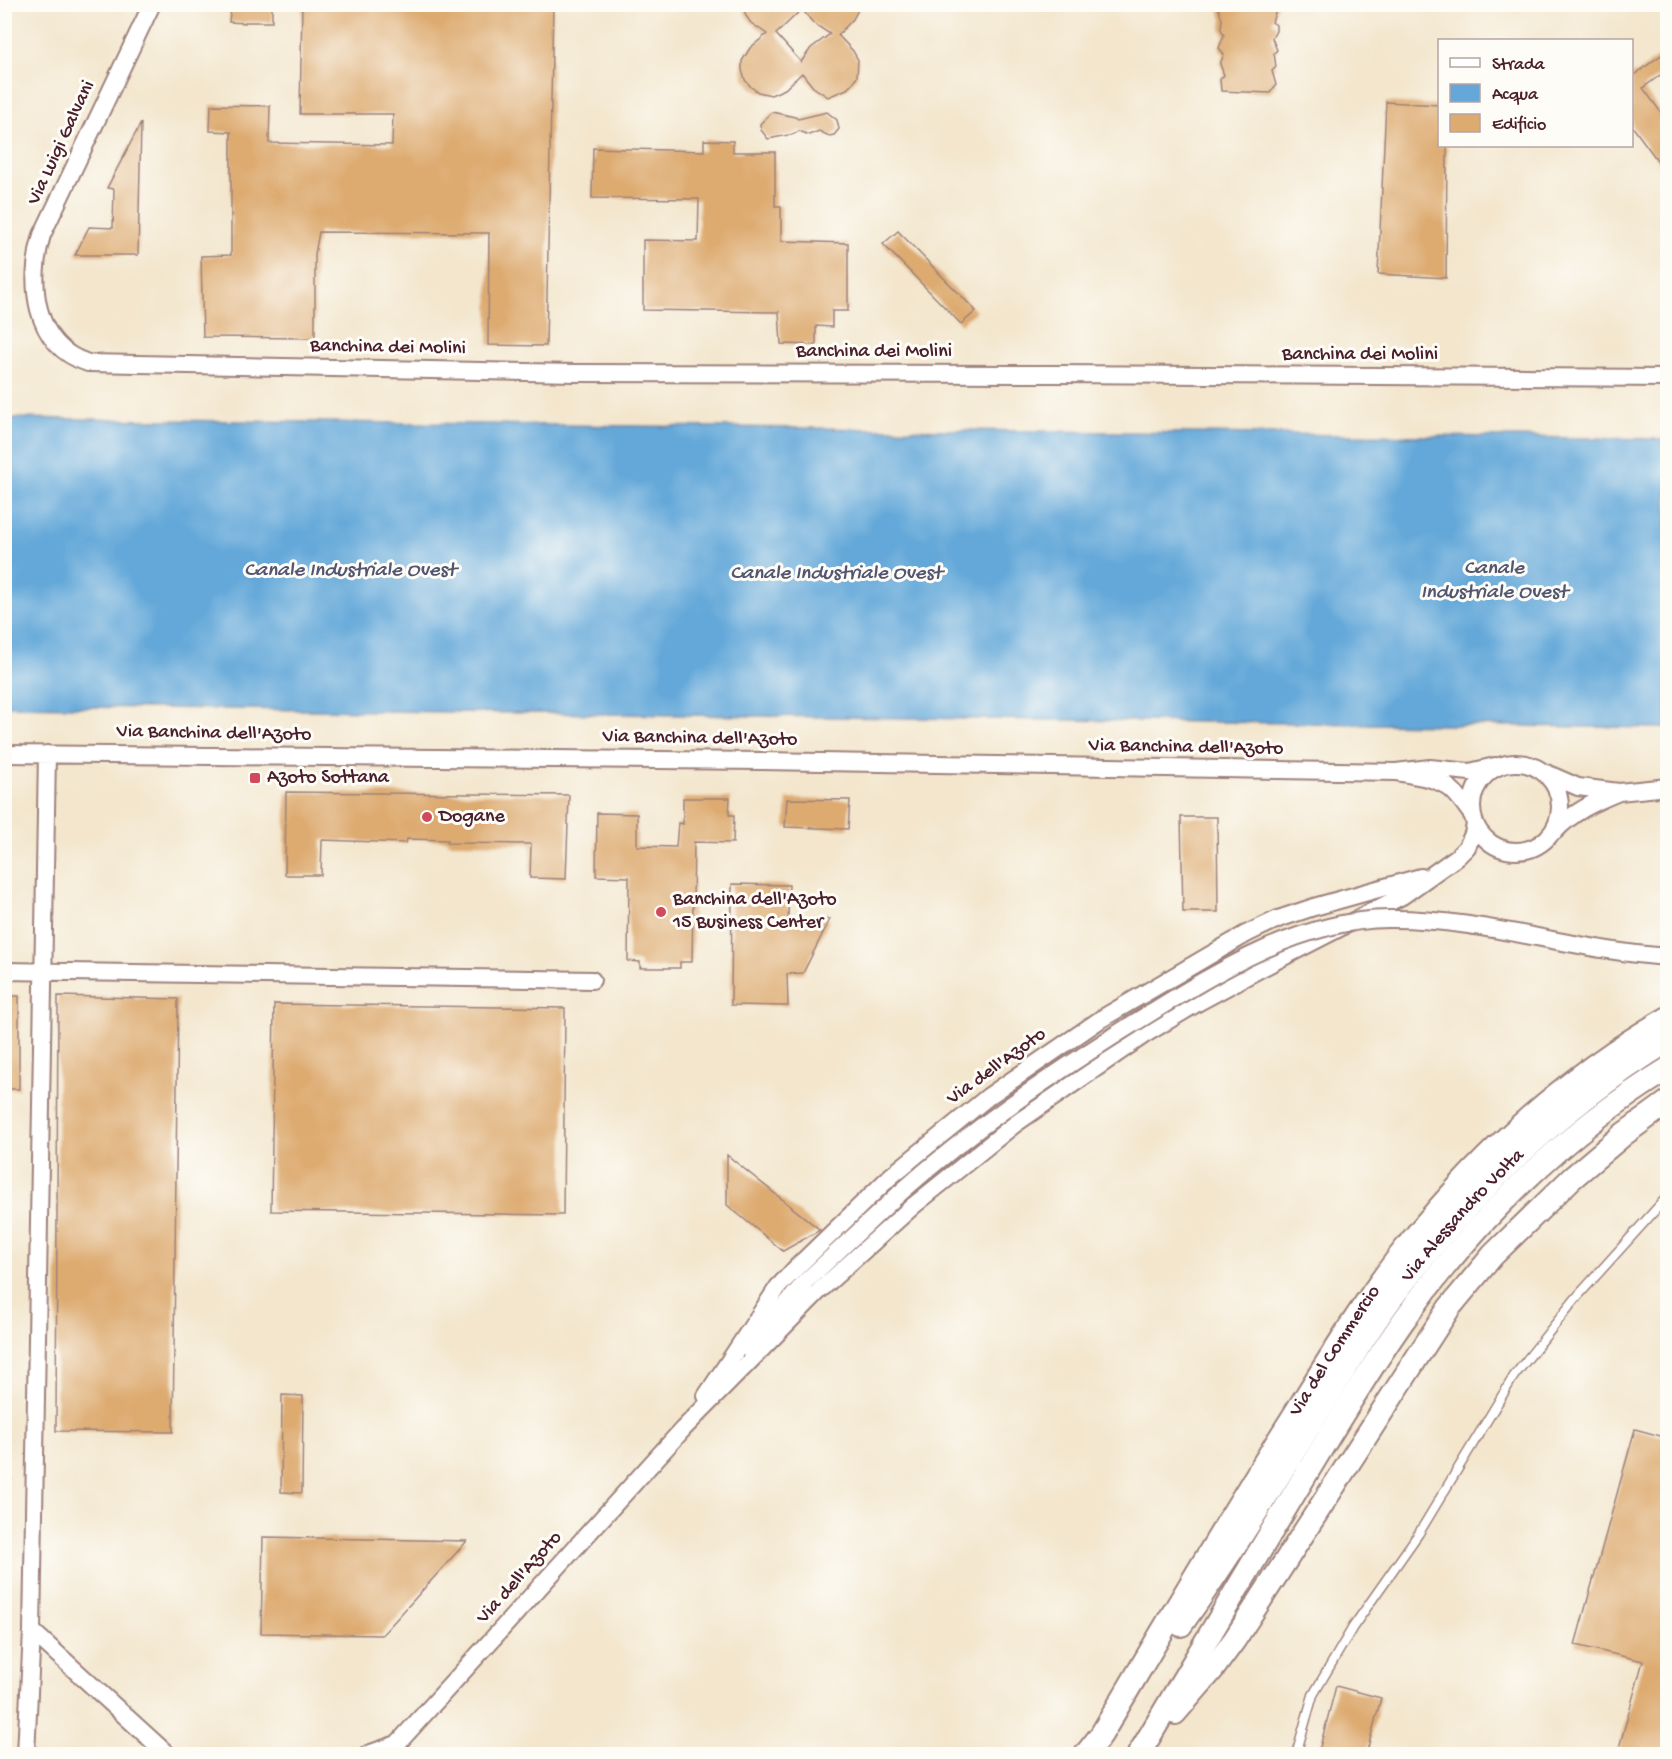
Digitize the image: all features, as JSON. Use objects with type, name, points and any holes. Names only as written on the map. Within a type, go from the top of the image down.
[{"type":"street","name":"Via Luigi Galvani","points":[[81,361],[59,347],[44,326],[35,294],[37,249],[71,170],[152,4]]},
{"type":"street","name":"Banchina dei Molini","points":[[81,361],[111,364],[575,373],[1668,378]]},
{"type":"street","name":"Via Banchina dell'Azoto","points":[[4,754],[762,760],[1396,772]]},
{"type":"street","points":[[26,1755],[32,1631],[47,754]]},
{"type":"street","points":[[1396,772],[1430,768],[1470,772],[1516,763],[1530,765],[1578,787],[1619,792],[1668,787]]},
{"type":"street","points":[[1474,820],[1473,795],[1479,782],[1489,772],[1502,765]]},
{"type":"street","points":[[1543,771],[1553,782],[1560,802],[1558,824],[1551,836]]},
{"type":"street","points":[[1396,772],[1433,779],[1454,791],[1483,837],[1495,847],[1509,852],[1525,851],[1539,846],[1567,819],[1619,792]]},
{"type":"street","name":"Via dell'Azoto","points":[[393,1749],[683,1429],[820,1290],[871,1243],[949,1176],[1015,1124],[1124,1048],[1260,969],[1402,896],[1467,847],[1474,820]]},
{"type":"street","name":"Via dell'Azoto","points":[[683,1429],[778,1287],[891,1176],[989,1096],[1101,1019],[1246,934],[1278,919],[1314,907],[1434,873]]},
{"type":"street","name":"Via dell'Azoto","points":[[683,1429],[790,1298],[928,1168],[996,1114],[1085,1054],[1174,998],[1264,950],[1317,929],[1365,920],[1430,920],[1624,952],[1668,957]]},
{"type":"street","points":[[4,971],[592,980]]},
{"type":"street","name":"Via del Commercio","points":[[1086,1755],[1101,1735],[1198,1570],[1358,1314],[1421,1229],[1481,1163],[1529,1119],[1600,1061],[1668,1018]]},
{"type":"street","name":"Via Alessandro Volta","points":[[1101,1735],[1208,1587],[1352,1358],[1400,1287],[1450,1226],[1485,1188],[1553,1125],[1602,1086],[1668,1041]]},
{"type":"street","name":"Via Alessandro Volta","points":[[1139,1754],[1339,1419],[1432,1282],[1502,1203],[1543,1164],[1590,1125],[1668,1069]]},
{"type":"street","points":[[1139,1754],[1213,1670],[1235,1639],[1449,1308],[1493,1255],[1557,1193],[1624,1134],[1668,1102]]},
{"type":"street","points":[[32,1631],[167,1755]]},
{"type":"street","points":[[368,1755],[393,1749]]},
{"type":"lane","points":[[1296,1755],[1313,1695],[1353,1627],[1419,1533],[1514,1376],[1576,1298],[1668,1196]]},
{"type":"water","name":"Canale Industriale Ovest","points":[[5,418],[1667,439],[1667,728],[5,706]]},
{"type":"building","points":[[231,4],[272,4],[272,22],[229,22]]},
{"type":"building","points":[[302,4],[553,4],[546,346],[488,345],[489,233],[319,232],[315,254],[315,338],[203,337],[201,256],[231,255],[231,132],[210,131],[211,105],[270,106],[269,143],[392,145],[393,114],[300,114]]},
{"type":"building","points":[[742,4],[861,4],[853,19],[838,35],[858,60],[857,77],[847,89],[828,97],[813,87],[802,73],[785,89],[771,95],[758,92],[745,80],[742,61],[750,48],[767,34],[751,23]],"holes":[[[802,9],[813,23],[830,34],[811,48],[801,62],[776,34]]]},
{"type":"building","points":[[1217,4],[1278,4],[1272,22],[1276,25],[1272,38],[1277,50],[1274,53],[1276,67],[1272,71],[1276,85],[1270,93],[1221,91],[1220,79],[1224,75],[1220,64],[1224,54],[1219,48],[1224,35]]},
{"type":"building","points":[[1668,50],[1668,69],[1643,88],[1668,122],[1668,175],[1633,127],[1633,73],[1634,75]]},
{"type":"building","points":[[1386,102],[1438,105],[1438,147],[1447,147],[1446,278],[1378,274]]},
{"type":"building","points":[[772,112],[798,119],[827,112],[837,120],[839,129],[834,135],[829,136],[819,131],[809,135],[799,131],[768,139],[761,130],[760,124]]},
{"type":"building","points":[[141,123],[138,255],[75,255],[89,227],[113,228],[114,189],[107,188]]},
{"type":"building","points":[[704,140],[733,141],[733,152],[775,152],[775,206],[781,206],[781,241],[848,243],[848,311],[832,311],[832,327],[816,326],[816,345],[781,344],[779,312],[643,310],[643,240],[698,241],[699,199],[592,198],[593,148],[704,151]]},
{"type":"building","points":[[898,231],[976,311],[961,324],[883,244]]},
{"type":"building","name":"Dogane","points":[[286,792],[569,795],[566,879],[530,878],[531,844],[447,843],[448,840],[407,839],[406,843],[322,840],[321,875],[285,875]]},
{"type":"building","name":"Banchina dell'Azoto 15 Business Center","points":[[683,798],[730,798],[729,815],[734,815],[733,843],[694,842],[692,962],[680,962],[680,968],[640,968],[640,962],[628,961],[629,877],[596,876],[597,813],[637,814],[637,846],[676,847],[678,823],[683,824]]},
{"type":"building","points":[[787,799],[850,800],[848,829],[785,827]]},
{"type":"building","points":[[1181,817],[1217,817],[1218,912],[1183,912]]},
{"type":"building","points":[[732,884],[789,885],[788,920],[830,919],[803,973],[787,974],[788,1006],[731,1005]]},
{"type":"building","points":[[4,996],[19,996],[19,1089],[4,1089]]},
{"type":"building","points":[[58,996],[178,999],[173,1432],[56,1431]]},
{"type":"building","points":[[274,1004],[565,1008],[563,1215],[271,1211]]},
{"type":"building","points":[[727,1155],[820,1230],[783,1251],[727,1205]]},
{"type":"building","points":[[282,1395],[303,1396],[302,1493],[281,1492]]},
{"type":"building","points":[[1635,1429],[1668,1438],[1668,1755],[1617,1755],[1643,1661],[1575,1645]]},
{"type":"building","points":[[263,1537],[467,1541],[382,1635],[261,1633]]},
{"type":"building","points":[[1336,1686],[1381,1698],[1366,1755],[1318,1755]]},
{"type":"place","name":"Azoto Sottana","points":[[255,778]]},
{"type":"place","name":"Dogane","points":[[427,817]]},
{"type":"place","name":"Banchina dell'Azoto 15 Business Center","points":[[661,912]]}]
